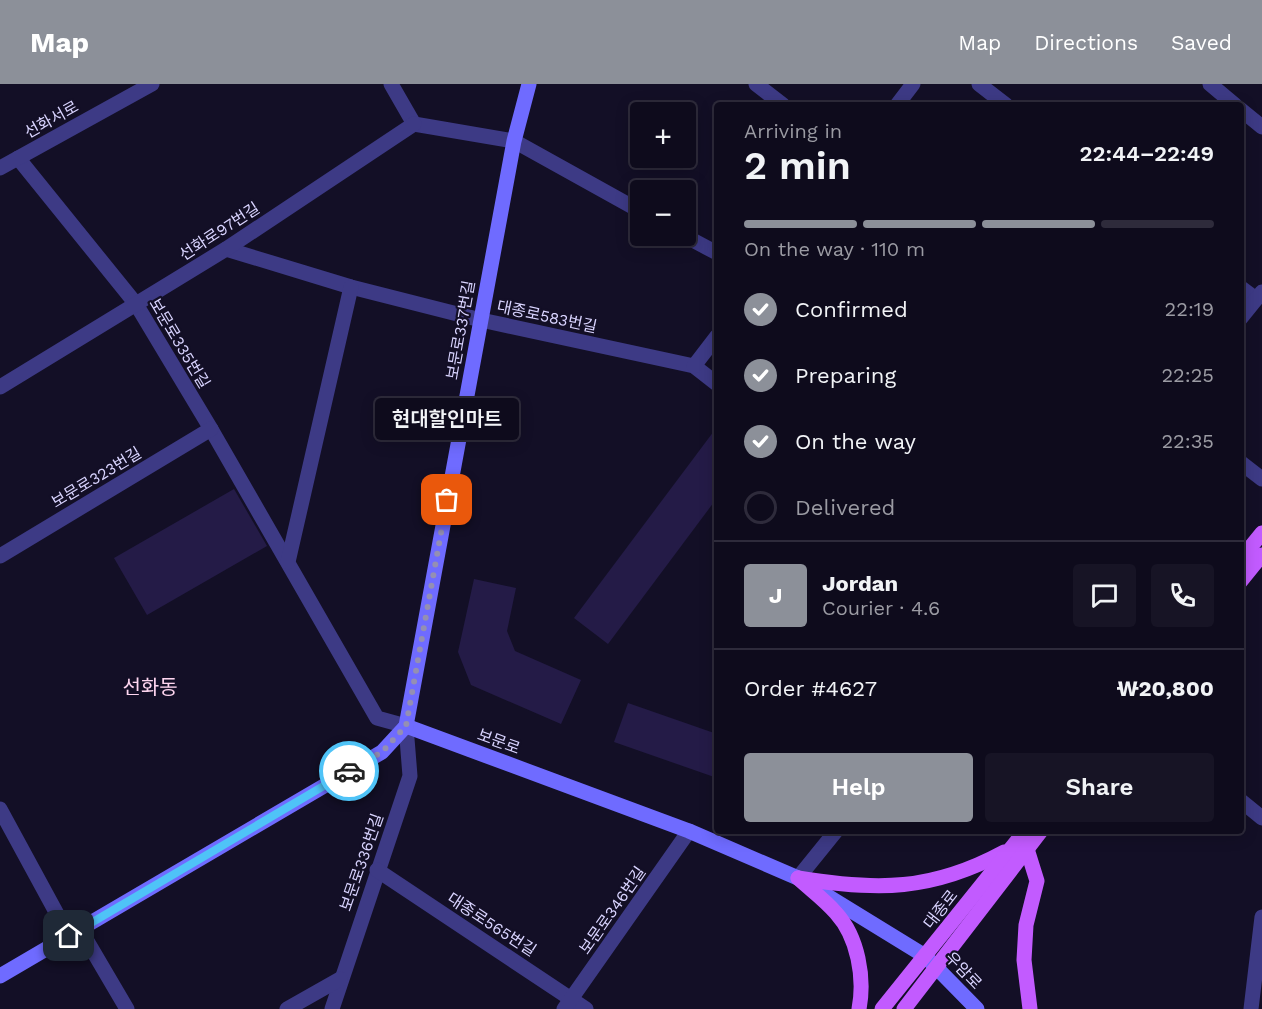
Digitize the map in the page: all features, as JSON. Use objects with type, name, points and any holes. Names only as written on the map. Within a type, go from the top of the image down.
[{"type":"main road","name":"보문로337번길","points":[[406,726],[514,141],[529,84]]},
{"type":"main road","points":[[1244,555],[1262,533]]},
{"type":"main road","points":[[1244,577],[1262,555]]},
{"type":"main road","name":"보문로","points":[[406,726],[689,831],[798,878],[925,956]]},
{"type":"main road","points":[[0,976],[382,752],[406,726]]},
{"type":"main road","name":"대종로","points":[[882,1009],[1022,834]]},
{"type":"main road","name":"대종로","points":[[904,1009],[1039,834]]},
{"type":"main road","points":[[798,878],[851,887],[901,887],[957,874],[1010,849]]},
{"type":"main road","points":[[1027,849],[1037,881],[1025,936],[1023,960],[1030,1009]]},
{"type":"main road","points":[[798,878],[837,914],[856,951],[863,991],[860,1009]]},
{"type":"main road","name":"우암로","points":[[925,956],[977,1009]]},
{"type":"street","name":"선화서로","points":[[0,168],[152,84]]},
{"type":"street","points":[[391,84],[414,124],[514,141],[630,205]]},
{"type":"street","points":[[756,84],[779,102]]},
{"type":"street","points":[[899,102],[913,84]]},
{"type":"street","points":[[979,84],[1002,102]]},
{"type":"street","points":[[1210,84],[1231,102]]},
{"type":"street","points":[[1244,112],[1262,127]]},
{"type":"street","name":"선화로97번길","points":[[0,387],[226,249],[414,124]]},
{"type":"street","name":"보문로335번길","points":[[18,158],[136,304],[211,429],[377,718],[406,726]]},
{"type":"street","points":[[696,242],[714,251]]},
{"type":"street","name":"대종로583번길","points":[[226,249],[351,287],[481,320],[694,366],[714,382]]},
{"type":"street","points":[[288,562],[351,287]]},
{"type":"street","points":[[1244,288],[1259,295],[1244,314]]},
{"type":"street","points":[[694,366],[714,340]]},
{"type":"street","name":"보문로323번길","points":[[0,556],[211,429]]},
{"type":"street","points":[[1244,465],[1262,479]]},
{"type":"street","name":"보문로336번길","points":[[332,1009],[340,979],[410,776],[406,726]]},
{"type":"street","points":[[1244,803],[1262,818]]},
{"type":"street","points":[[0,809],[74,933],[127,1009]]},
{"type":"street","name":"보문로346번길","points":[[568,1003],[689,831]]},
{"type":"street","points":[[798,878],[834,834]]},
{"type":"street","name":"대종로565번길","points":[[377,870],[568,1003],[586,1009]]},
{"type":"street","points":[[1251,1009],[1262,917]]},
{"type":"street","points":[[287,1009],[340,979]]},
{"type":"building","points":[[714,431],[714,502],[608,644],[574,618]]},
{"type":"building","points":[[234,489],[267,546],[147,615],[114,558]]},
{"type":"building","points":[[474,579],[516,588],[507,631],[515,651],[581,680],[561,724],[471,685],[458,652]]},
{"type":"building","points":[[628,703],[714,733],[714,777],[614,742]]},
{"type":"way so far","points":[[349,771],[382,752],[406,726],[447,500]]},
{"type":"place","name":"현대할인마트","points":[[447,500]]},
{"type":"district","name":"선화동","points":[[150,687]]},
{"type":"route","points":[[69,936],[349,771]]}]
